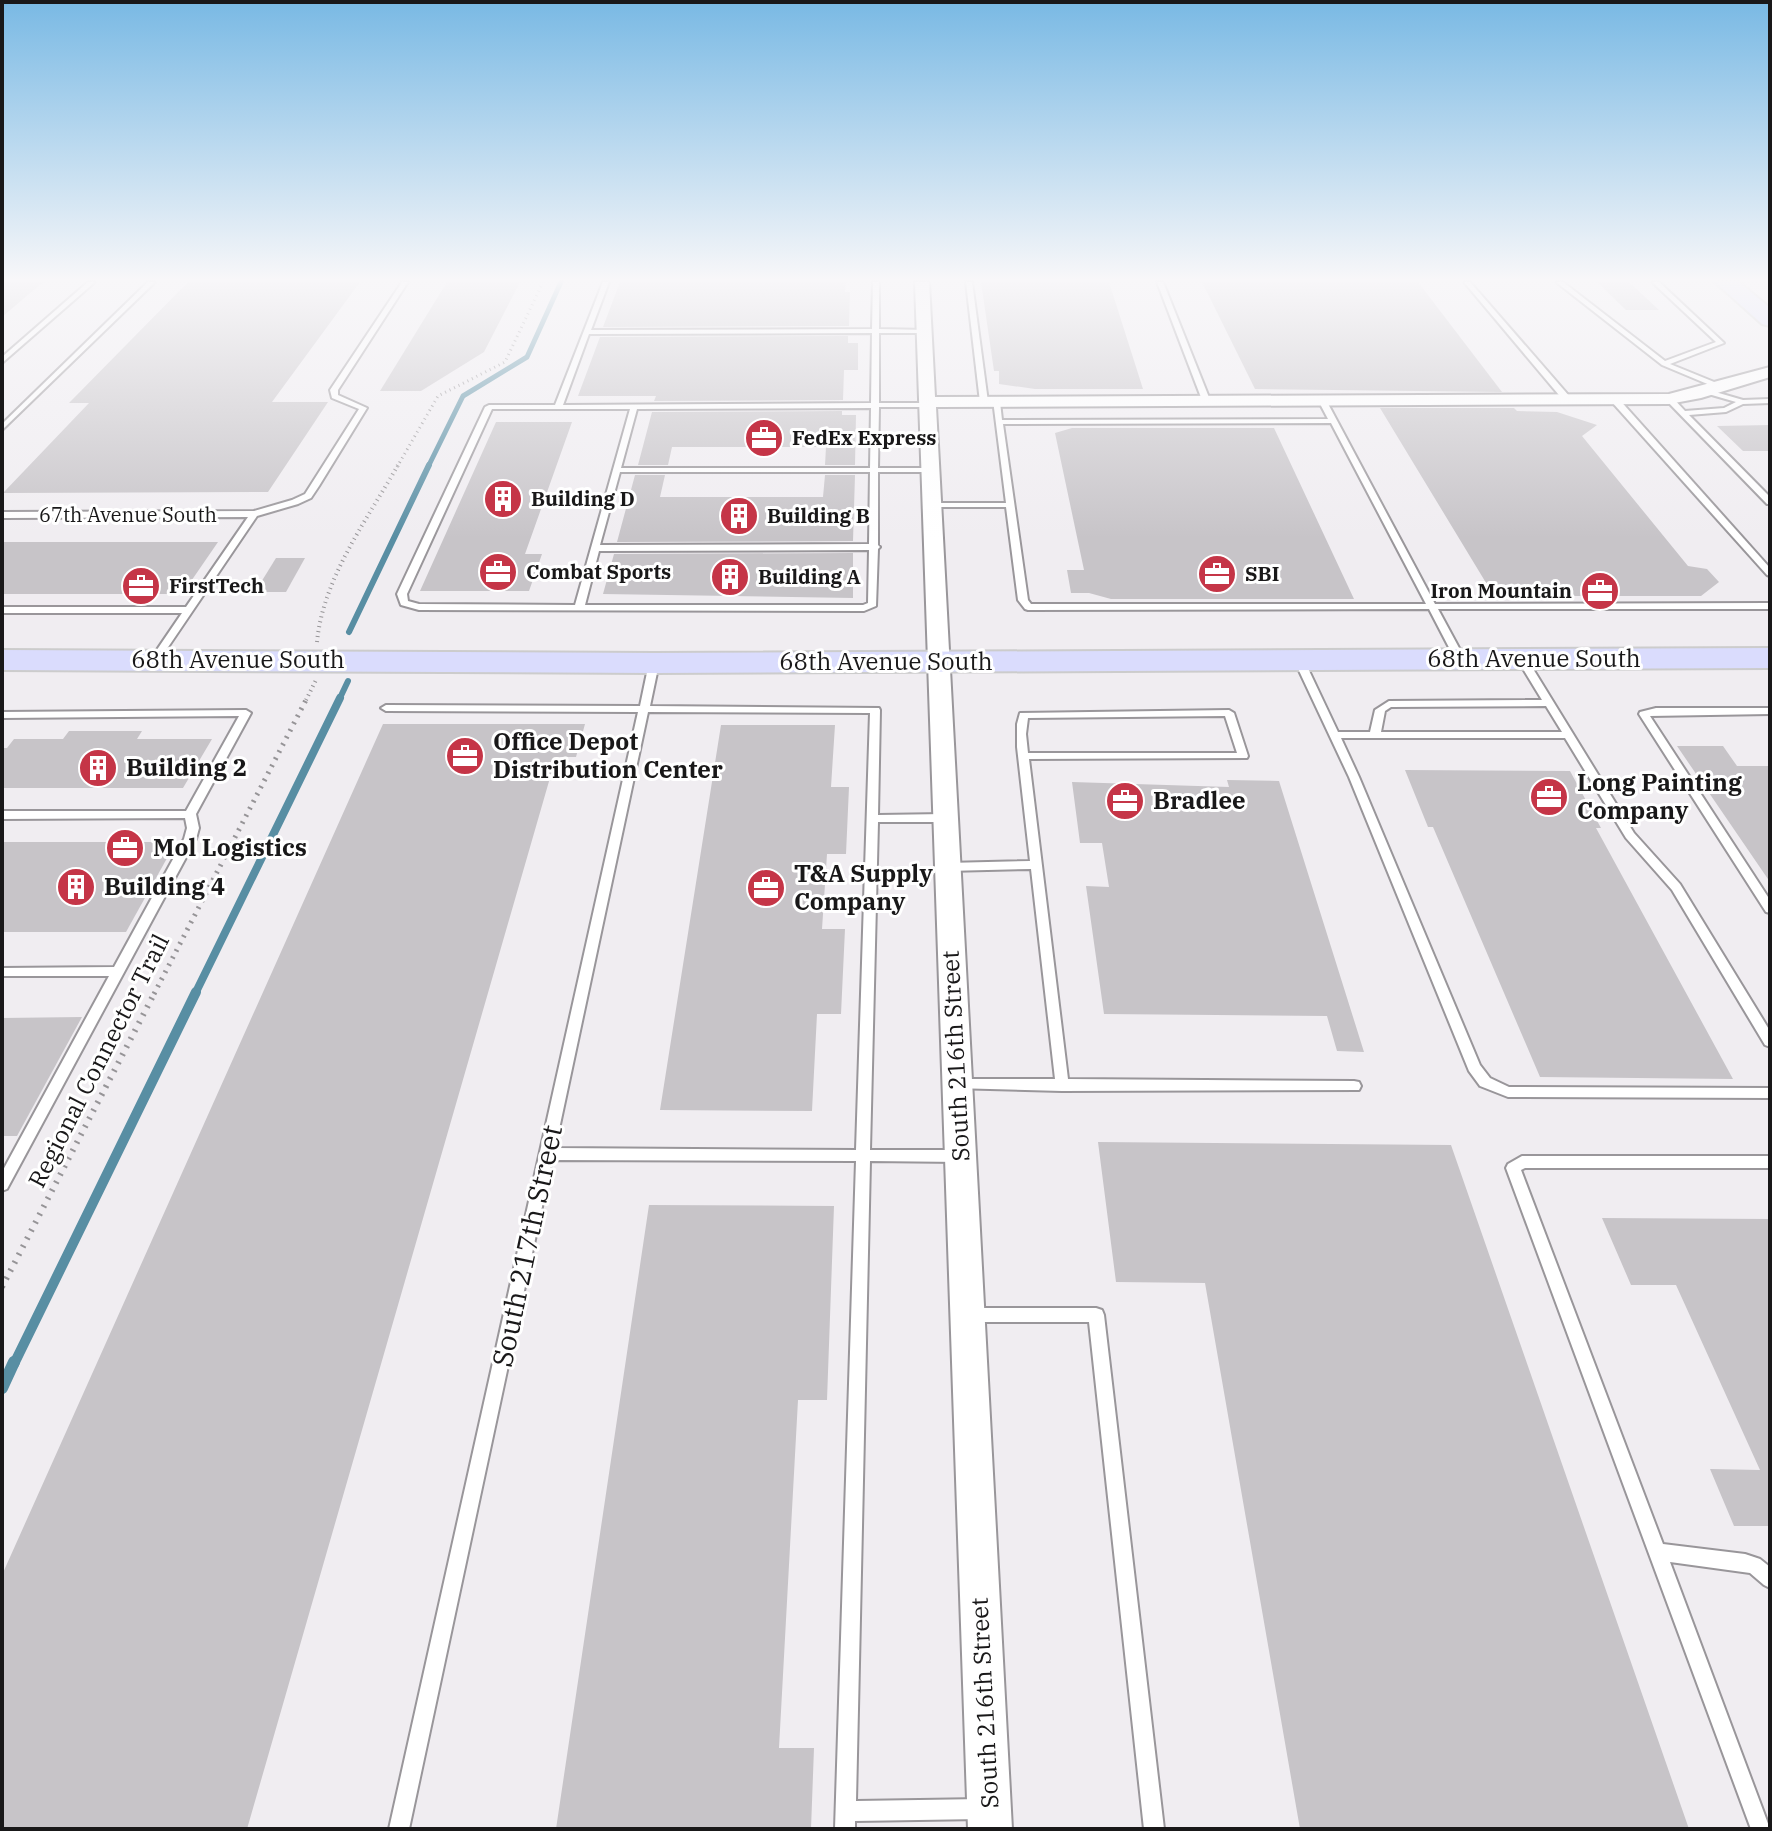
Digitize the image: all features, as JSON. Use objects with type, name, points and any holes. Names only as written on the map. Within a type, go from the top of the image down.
[{"type":"main road","name":"68th Avenue South","points":[[2,660],[654,663],[1770,658]]},
{"type":"street","name":"South 216th Street","points":[[926,367],[990,1819]]},
{"type":"street","points":[[928,404],[1669,399],[1714,388],[1747,375],[1770,372]]},
{"type":"lane","points":[[2,428],[64,367]]},
{"type":"lane","name":"67th Avenue South","points":[[2,515],[254,514],[295,502],[308,496],[363,408],[335,396],[334,390],[349,367]]},
{"type":"lane","points":[[558,407],[573,367]]},
{"type":"lane","points":[[876,367],[877,405],[876,547],[873,604],[864,608],[579,608],[419,607],[404,603],[402,594],[489,407],[634,407],[877,405],[928,404]]},
{"type":"lane","points":[[984,367],[990,402],[999,422],[1023,600],[1028,607],[1770,606]]},
{"type":"lane","points":[[1193,367],[1206,400]]},
{"type":"lane","points":[[1540,367],[1567,399]]},
{"type":"lane","points":[[1671,367],[1742,402]]},
{"type":"lane","points":[[1614,399],[1770,573]]},
{"type":"lane","points":[[1669,399],[1770,502]]},
{"type":"lane","points":[[1322,400],[1460,659]]},
{"type":"lane","points":[[1683,413],[1726,410],[1742,402],[1770,401]]},
{"type":"lane","points":[[579,608],[634,407]]},
{"type":"lane","points":[[999,422],[1333,421]]},
{"type":"lane","points":[[617,470],[931,470]]},
{"type":"lane","points":[[932,505],[1010,505]]},
{"type":"lane","points":[[155,660],[254,514]]},
{"type":"lane","points":[[595,548],[876,547]]},
{"type":"lane","points":[[2,610],[189,610]]},
{"type":"lane","points":[[1522,659],[1630,835],[1676,887],[1770,1042]]},
{"type":"lane","points":[[1299,660],[1336,735],[1474,1067],[1485,1082],[1508,1092],[1770,1093]]},
{"type":"lane","name":"South 217th Street","points":[[399,1829],[654,663]]},
{"type":"lane","points":[[1375,735],[1380,710],[1389,704],[1549,703]]},
{"type":"lane","points":[[386,708],[875,710],[845,1820],[990,1819]]},
{"type":"lane","points":[[1770,711],[1656,711],[1644,714],[1770,909]]},
{"type":"lane","points":[[2,715],[246,713],[190,814],[193,828],[190,839],[5,1177]]},
{"type":"lane","points":[[1025,756],[1243,756],[1229,713],[1024,715],[1021,723],[1062,1086]]},
{"type":"lane","points":[[1336,735],[1569,735]]},
{"type":"lane","points":[[2,815],[190,814]]},
{"type":"lane","points":[[871,819],[945,818]]},
{"type":"lane","points":[[947,867],[1037,865]]},
{"type":"lane","points":[[1756,889],[1770,889]]},
{"type":"lane","points":[[2,972],[119,971]]},
{"type":"lane","points":[[957,1084],[1354,1086]]},
{"type":"lane","points":[[547,1154],[960,1156]]},
{"type":"lane","points":[[1761,1829],[1513,1168],[1522,1162],[1770,1162]]},
{"type":"lane","points":[[967,1315],[1096,1315],[1154,1829]]},
{"type":"lane","points":[[1658,1552],[1754,1565],[1770,1579]]},
{"type":"path","name":"Regional Connector Trail","points":[[2,1287],[314,686],[319,622],[343,561],[438,396],[494,367]]},
{"type":"building","points":[[104,367],[297,367],[272,402],[328,402],[268,492],[3,493],[89,403],[69,403]]},
{"type":"building","points":[[394,367],[459,367],[421,391],[380,391]]},
{"type":"building","points":[[589,367],[858,367],[858,370],[844,370],[843,400],[654,401],[656,396],[578,396]]},
{"type":"building","points":[[993,367],[1136,367],[1143,389],[1035,389],[999,384],[999,371],[994,371]]},
{"type":"building","points":[[1244,367],[1483,367],[1502,392],[1255,389]]},
{"type":"building","points":[[1380,408],[1514,408],[1517,411],[1557,412],[1597,425],[1582,436],[1688,566],[1707,569],[1719,582],[1701,596],[1494,596]]},
{"type":"building","points":[[842,411],[842,415],[856,415],[855,465],[825,465],[826,447],[672,447],[668,465],[638,465],[652,412]]},
{"type":"building","name":"Building D","points":[[496,422],[572,422],[525,554],[542,554],[529,591],[420,591]]},
{"type":"building","points":[[1770,425],[1770,451],[1743,451],[1717,426]]},
{"type":"building","points":[[1072,428],[1274,428],[1354,599],[1111,599],[1089,593],[1071,593],[1067,570],[1084,570],[1055,433]]},
{"type":"building","name":"Building B","points":[[635,475],[665,475],[660,497],[823,497],[825,475],[855,475],[853,541],[617,542]]},
{"type":"building","points":[[2,542],[218,542],[185,590],[174,594],[2,594]]},
{"type":"building","name":"Building A","points":[[853,553],[853,598],[603,594],[614,554]]},
{"type":"building","points":[[276,558],[305,558],[286,592],[255,592]]},
{"type":"building","points":[[383,724],[585,724],[576,757],[556,757],[247,1829],[2,1829],[2,1575]]},
{"type":"building","points":[[721,725],[835,725],[831,787],[849,787],[846,854],[827,854],[822,929],[845,929],[841,1014],[817,1014],[812,1111],[660,1110]]},
{"type":"building","name":"Building 2","points":[[69,731],[142,731],[137,739],[212,739],[183,788],[2,788],[2,748],[7,748],[14,739],[63,739]]},
{"type":"building","points":[[1677,746],[1723,746],[1737,766],[1770,766],[1770,882]]},
{"type":"building","points":[[1405,770],[1570,771],[1601,828],[1596,828],[1733,1079],[1540,1077],[1433,827],[1428,827]]},
{"type":"building","points":[[1227,780],[1279,781],[1364,1052],[1337,1051],[1327,1016],[1104,1014],[1086,886],[1109,887],[1102,843],[1080,843],[1072,782],[1229,787]]},
{"type":"building","name":"Building 4","points":[[2,842],[176,842],[126,932],[2,932]]},
{"type":"building","points":[[82,1017],[17,1136],[2,1136],[2,1018]]},
{"type":"building","points":[[1098,1142],[1451,1145],[1689,1829],[1300,1829],[1205,1283],[1116,1282]]},
{"type":"building","points":[[649,1205],[834,1206],[827,1400],[798,1400],[779,1748],[814,1748],[811,1829],[556,1829]]},
{"type":"building","points":[[1602,1218],[1770,1219],[1770,1526],[1734,1526],[1710,1469],[1760,1470],[1676,1285],[1631,1285]]},
{"type":"waterway","points":[[428,467],[463,396],[510,367]]},
{"type":"waterway","points":[[349,632],[429,465]]},
{"type":"waterway","points":[[339,700],[348,681]]},
{"type":"waterway","points":[[195,994],[340,698]]},
{"type":"waterway","points":[[14,1364],[196,992]]},
{"type":"waterway","points":[[2,1388],[14,1362]]},
{"type":"place","name":"FedEx Express","points":[[764,438]]},
{"type":"place","name":"Building D","points":[[503,499]]},
{"type":"place","name":"Building B","points":[[739,516]]},
{"type":"place","name":"Combat Sports","points":[[498,572]]},
{"type":"place","name":"SBI","points":[[1217,574]]},
{"type":"place","name":"Building A","points":[[730,577]]},
{"type":"place","name":"FirstTech","points":[[141,586]]},
{"type":"place","name":"Iron Mountain","points":[[1600,591]]},
{"type":"place","name":"Office Depot Distribution Center","points":[[465,756]]},
{"type":"place","name":"Building 2","points":[[98,768]]},
{"type":"place","name":"Long Painting Company","points":[[1549,797]]},
{"type":"place","name":"Bradlee","points":[[1125,801]]},
{"type":"place","name":"Mol Logistics","points":[[125,848]]},
{"type":"place","name":"Building 4","points":[[76,887]]},
{"type":"place","name":"T&A Supply Company","points":[[766,888]]}]
